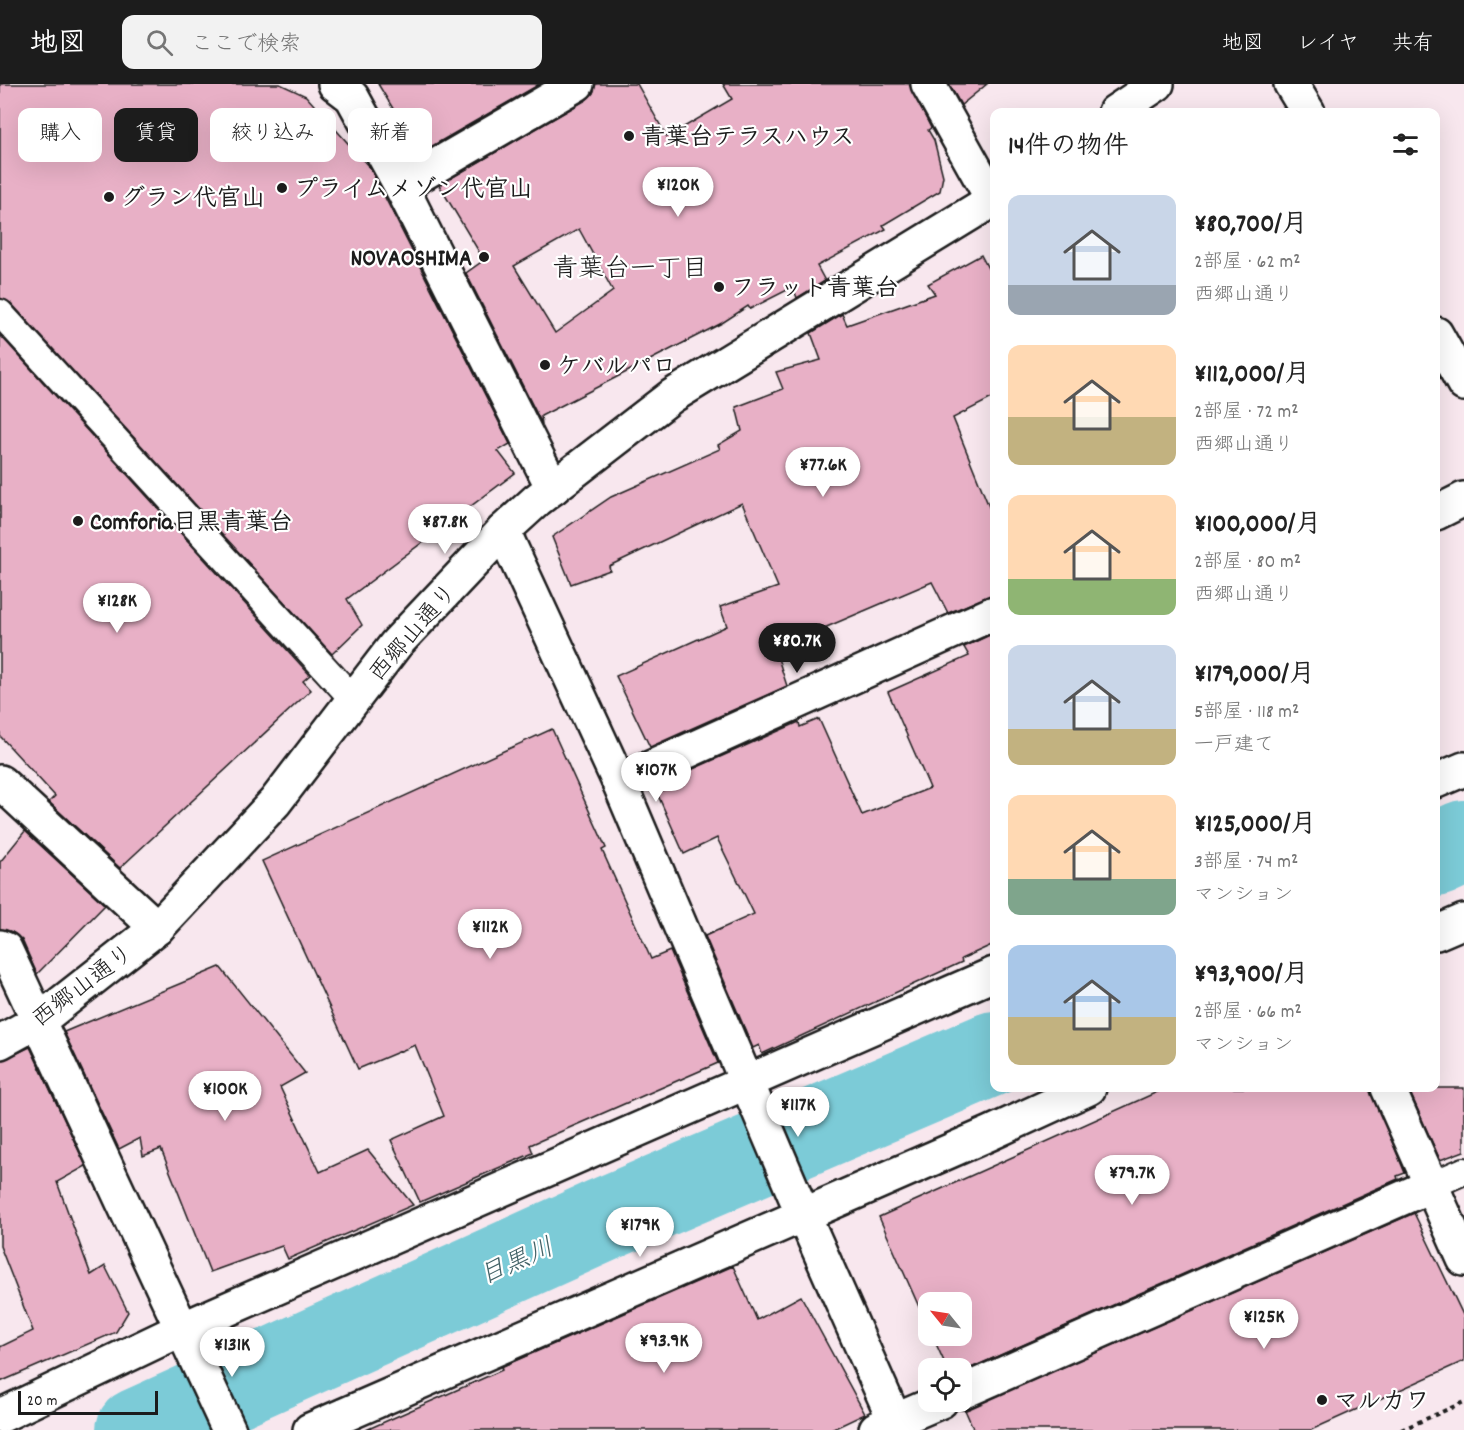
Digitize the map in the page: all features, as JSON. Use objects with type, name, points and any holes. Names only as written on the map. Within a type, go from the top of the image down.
[{"type":"street","points":[[335,84],[352,97],[401,186],[553,488]]},
{"type":"street","points":[[401,186],[577,84]]},
{"type":"street","points":[[928,84],[990,194]]},
{"type":"street","points":[[1121,108],[1157,84]]},
{"type":"street","points":[[1291,84],[1306,108]]},
{"type":"street","name":"西郷山通り","points":[[0,1042],[40,1020],[157,928],[275,802],[396,644],[503,531],[553,488],[672,396],[990,203]]},
{"type":"street","points":[[1440,341],[1464,384]]},
{"type":"street","points":[[1440,511],[1464,499]]},
{"type":"street","points":[[503,531],[619,782],[751,1090],[890,1427],[919,1412]]},
{"type":"street","points":[[619,782],[990,615]]},
{"type":"street","points":[[1440,779],[1464,769]]},
{"type":"street","points":[[0,782],[157,928]]},
{"type":"street","points":[[1440,931],[1464,921]]},
{"type":"street","points":[[0,947],[5,950],[40,1020],[228,1430]]},
{"type":"street","points":[[0,1416],[186,1338],[696,1106],[751,1090],[990,976]]},
{"type":"street","points":[[310,1430],[799,1206],[1079,1092]]},
{"type":"street","points":[[1390,1092],[1464,1259]]},
{"type":"street","points":[[972,1388],[1432,1185]]},
{"type":"lane","points":[[0,313],[354,699]]},
{"type":"lane","points":[[1432,1185],[1464,1171]]},
{"type":"path","points":[[1401,1430],[1464,1402]]},
{"type":"building","points":[[0,84],[280,84],[306,96],[317,108],[210,108],[210,162],[336,162],[336,130],[348,143],[348,162],[365,162],[370,168],[510,444],[498,451],[515,473],[347,599],[362,625],[332,654],[11,303],[0,298]]},
{"type":"building","points":[[378,84],[540,84],[432,146],[432,108],[393,108]]},
{"type":"building","points":[[596,84],[637,84],[667,137],[732,99],[723,84],[909,84],[931,128],[928,130],[934,140],[943,176],[940,191],[883,225],[886,229],[817,266],[825,281],[797,298],[793,287],[750,309],[748,306],[722,323],[541,416],[542,424],[466,273],[484,260],[439,185],[586,100],[593,93]],"holes":[[[579,229],[613,291],[555,333],[514,266]]]},
{"type":"building","points":[[949,84],[987,84],[961,105]]},
{"type":"building","points":[[981,255],[990,272],[990,399],[953,418],[990,509],[990,596],[948,613],[932,582],[775,649],[787,686],[650,747],[616,676],[727,626],[720,607],[778,587],[742,503],[609,566],[610,570],[571,584],[552,537],[611,497],[720,449],[718,445],[742,431],[736,407],[783,389],[776,372],[821,360],[811,333],[842,314],[847,325],[935,294],[928,284]]},
{"type":"building","name":"Comforia目黒青葉台","points":[[0,335],[310,675],[303,681],[311,690],[120,868],[49,802],[55,796],[0,736]]},
{"type":"building","points":[[990,635],[990,946],[961,959],[962,962],[762,1054],[759,1045],[753,1048],[705,936],[754,914],[717,838],[684,854],[657,793],[669,787],[666,781],[799,722],[800,727],[819,719],[862,815],[930,788],[888,692],[969,656],[964,647]]},
{"type":"building","points":[[552,729],[606,848],[602,850],[651,959],[670,951],[718,1063],[530,1145],[533,1153],[420,1202],[391,1140],[444,1116],[415,1045],[358,1069],[262,861]]},
{"type":"building","points":[[25,831],[105,905],[37,974],[22,940],[12,932],[0,929],[0,862]]},
{"type":"building","points":[[220,967],[305,1073],[280,1087],[320,1172],[368,1150],[413,1205],[288,1259],[282,1246],[210,1272],[161,1149],[143,1156],[140,1138],[119,1149],[64,1032]]},
{"type":"building","points":[[30,1047],[86,1166],[57,1182],[91,1275],[105,1266],[128,1312],[116,1332],[0,1382],[0,1347],[33,1331],[0,1246],[0,1061]]},
{"type":"building","points":[[1440,1088],[1464,1088],[1464,1151],[1440,1160],[1410,1092],[1440,1092]]},
{"type":"building","points":[[1157,1092],[1372,1092],[1405,1173],[1397,1176],[1398,1179],[972,1368],[972,1358],[942,1358],[937,1346],[972,1346],[972,1292],[918,1292],[918,1305],[879,1217]]},
{"type":"building","points":[[1414,1213],[1464,1317],[1464,1361],[1311,1430],[974,1430],[966,1412],[972,1412],[972,1407]]},
{"type":"building","points":[[733,1266],[757,1320],[801,1296],[865,1414],[831,1430],[366,1430],[502,1370],[501,1367]]},
{"type":"waterway","name":"目黒川","points":[[1440,853],[1464,842]]},
{"type":"waterway","name":"目黒川","points":[[138,1430],[603,1220],[990,1055]]},
{"type":"place","name":"青葉台テラスハウス","points":[[629,136]]},
{"type":"place","name":"プライムメゾン代官山","points":[[282,188]]},
{"type":"place","name":"グラン代官山","points":[[109,197]]},
{"type":"place","name":"NOVAOSHIMA","points":[[484,257]]},
{"type":"place","name":"フラット青葉台","points":[[719,287]]},
{"type":"place","name":"ケバルパロ","points":[[545,365]]},
{"type":"place","name":"Comforia目黒青葉台","points":[[78,521]]},
{"type":"place","name":"マルカワ","points":[[1322,1400]]},
{"type":"district","name":"青葉台一丁目","points":[[630,267]]}]
